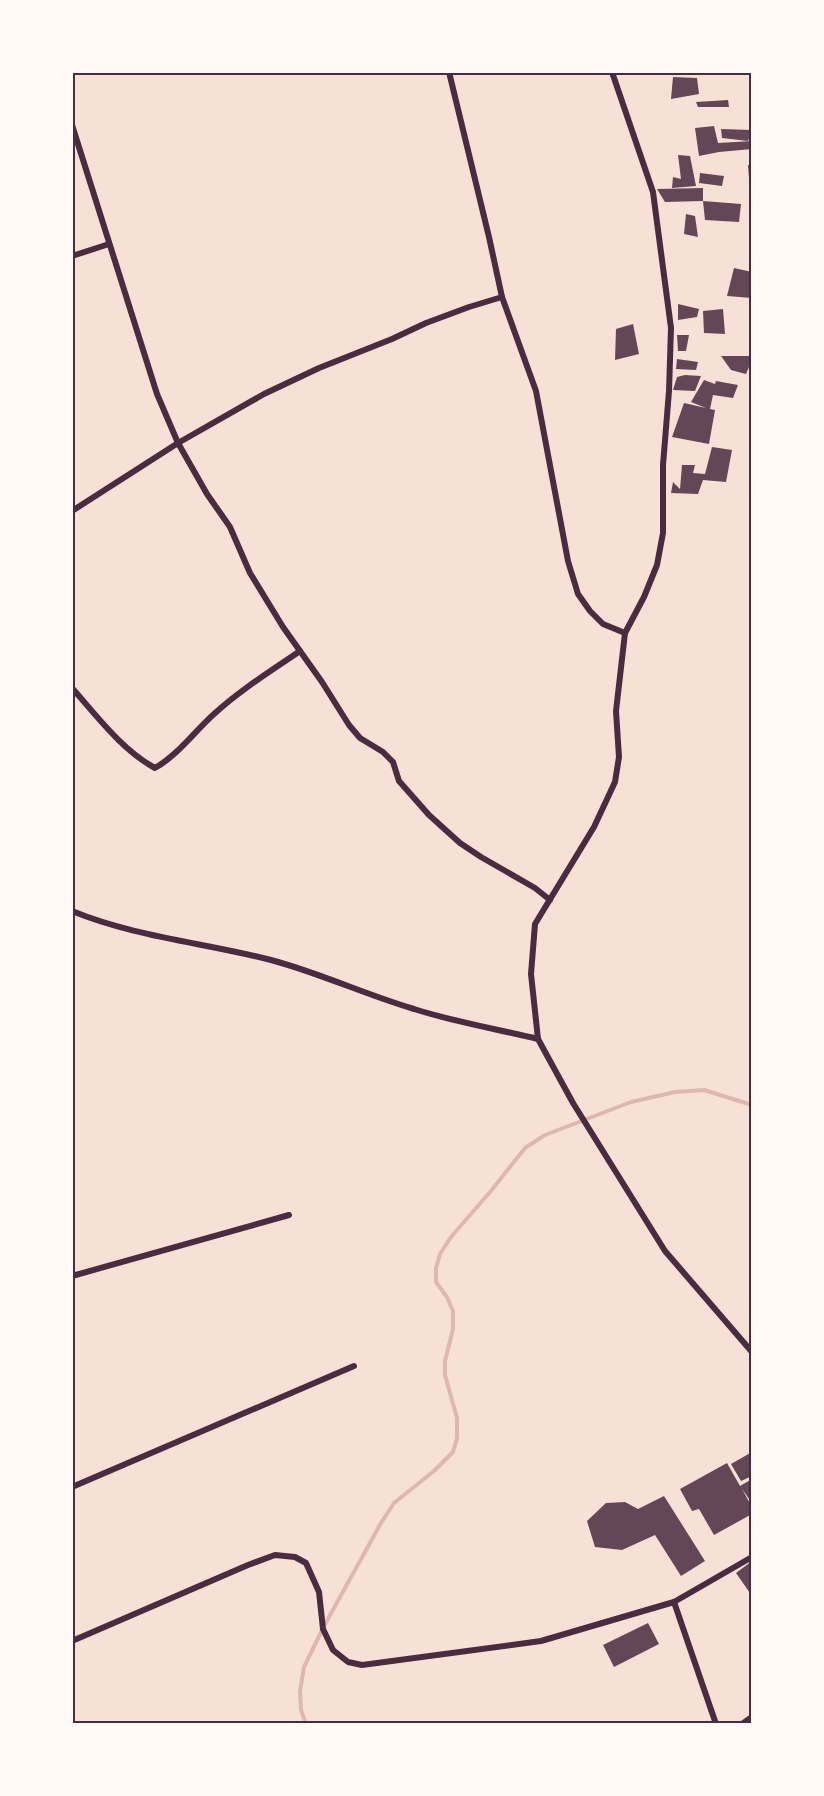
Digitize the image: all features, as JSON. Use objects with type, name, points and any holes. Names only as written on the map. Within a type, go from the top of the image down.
[{"type":"street","points":[[449,72],[502,297],[536,391],[568,561],[578,594],[603,624],[625,633]]},
{"type":"street","points":[[612,72],[653,192],[671,328],[663,465],[663,533],[657,565],[644,597],[625,633],[616,711],[620,757],[615,782],[594,827],[535,924],[531,974],[538,1039],[573,1103],[665,1251],[752,1352]]},
{"type":"street","points":[[72,125],[157,394],[178,443],[207,494],[230,527],[250,573],[283,627],[349,725],[360,738],[383,752],[393,762],[399,781],[429,816],[460,843],[535,888],[550,900]]},
{"type":"street","points":[[72,256],[109,244]]},
{"type":"street","points":[[72,511],[178,443],[264,394],[426,323],[502,297]]},
{"type":"street","points":[[72,688],[103,723],[141,760],[155,768],[166,762],[214,714],[250,685],[300,651]]},
{"type":"street","points":[[72,911],[120,927],[239,952],[296,967],[413,1009],[538,1039]]},
{"type":"street","points":[[73,1274],[290,1215]]},
{"type":"street","points":[[72,1487],[354,1366]]},
{"type":"street","points":[[72,1641],[248,1564],[275,1555],[295,1557],[306,1563],[319,1592],[323,1629],[333,1650],[348,1662],[362,1665],[541,1641],[674,1602],[752,1557]]},
{"type":"street","points":[[674,1602],[716,1724]]},
{"type":"street","points":[[742,1724],[752,1717]]},
{"type":"building","points":[[673,77],[697,78],[699,94],[671,99]]},
{"type":"building","points":[[728,100],[729,107],[698,107],[696,102]]},
{"type":"building","points":[[714,126],[718,143],[752,141],[752,149],[699,156],[695,128]]},
{"type":"building","points":[[721,129],[752,130],[748,141],[722,138]]},
{"type":"building","points":[[678,155],[690,156],[696,186],[672,188],[673,177],[681,179]]},
{"type":"building","points":[[748,165],[752,165],[752,191],[750,191]]},
{"type":"building","points":[[700,173],[724,176],[722,186],[699,183]]},
{"type":"building","points":[[703,188],[703,201],[665,202],[657,189]]},
{"type":"building","points":[[703,201],[741,204],[739,222],[705,220]]},
{"type":"building","points":[[686,214],[695,216],[698,237],[684,234]]},
{"type":"building","points":[[734,268],[752,272],[752,298],[727,296]]},
{"type":"building","points":[[678,304],[699,309],[697,317],[678,320]]},
{"type":"building","points":[[723,309],[725,334],[704,333],[703,311]]},
{"type":"building","points":[[633,324],[639,354],[615,360],[616,329]]},
{"type":"building","points":[[677,335],[689,335],[686,351],[678,351]]},
{"type":"building","points":[[721,356],[752,356],[752,360],[746,374],[731,370]]},
{"type":"building","points":[[677,359],[698,362],[696,370],[676,369]]},
{"type":"building","points":[[701,376],[695,391],[673,390],[677,377]]},
{"type":"building","points":[[704,380],[715,384],[716,381],[738,385],[733,398],[713,395],[710,409],[715,410],[709,444],[672,437],[684,403],[706,408],[691,402]]},
{"type":"building","points":[[712,447],[732,450],[726,482],[703,480],[698,494],[671,493],[673,482],[680,489],[682,465],[695,465],[693,473],[705,474]]},
{"type":"building","points":[[752,1452],[752,1476],[741,1481],[731,1464]]},
{"type":"building","points":[[727,1463],[740,1486],[752,1479],[752,1503],[742,1489],[752,1507],[752,1514],[714,1535],[699,1509],[692,1511],[680,1489]]},
{"type":"building","points":[[664,1496],[705,1561],[681,1576],[655,1535],[622,1550],[595,1547],[587,1521],[606,1503],[625,1502],[638,1509]]},
{"type":"building","points":[[752,1561],[752,1596],[736,1573]]},
{"type":"building","points":[[648,1623],[659,1644],[614,1667],[603,1645]]},
{"type":"waterway","points":[[306,1724],[301,1710],[300,1691],[304,1667],[324,1626],[394,1503],[434,1471],[453,1452],[457,1438],[457,1418],[445,1375],[445,1361],[453,1329],[453,1311],[447,1297],[436,1282],[436,1268],[440,1254],[451,1237],[525,1148],[545,1135],[631,1102],[675,1092],[704,1090],[752,1105]]}]
